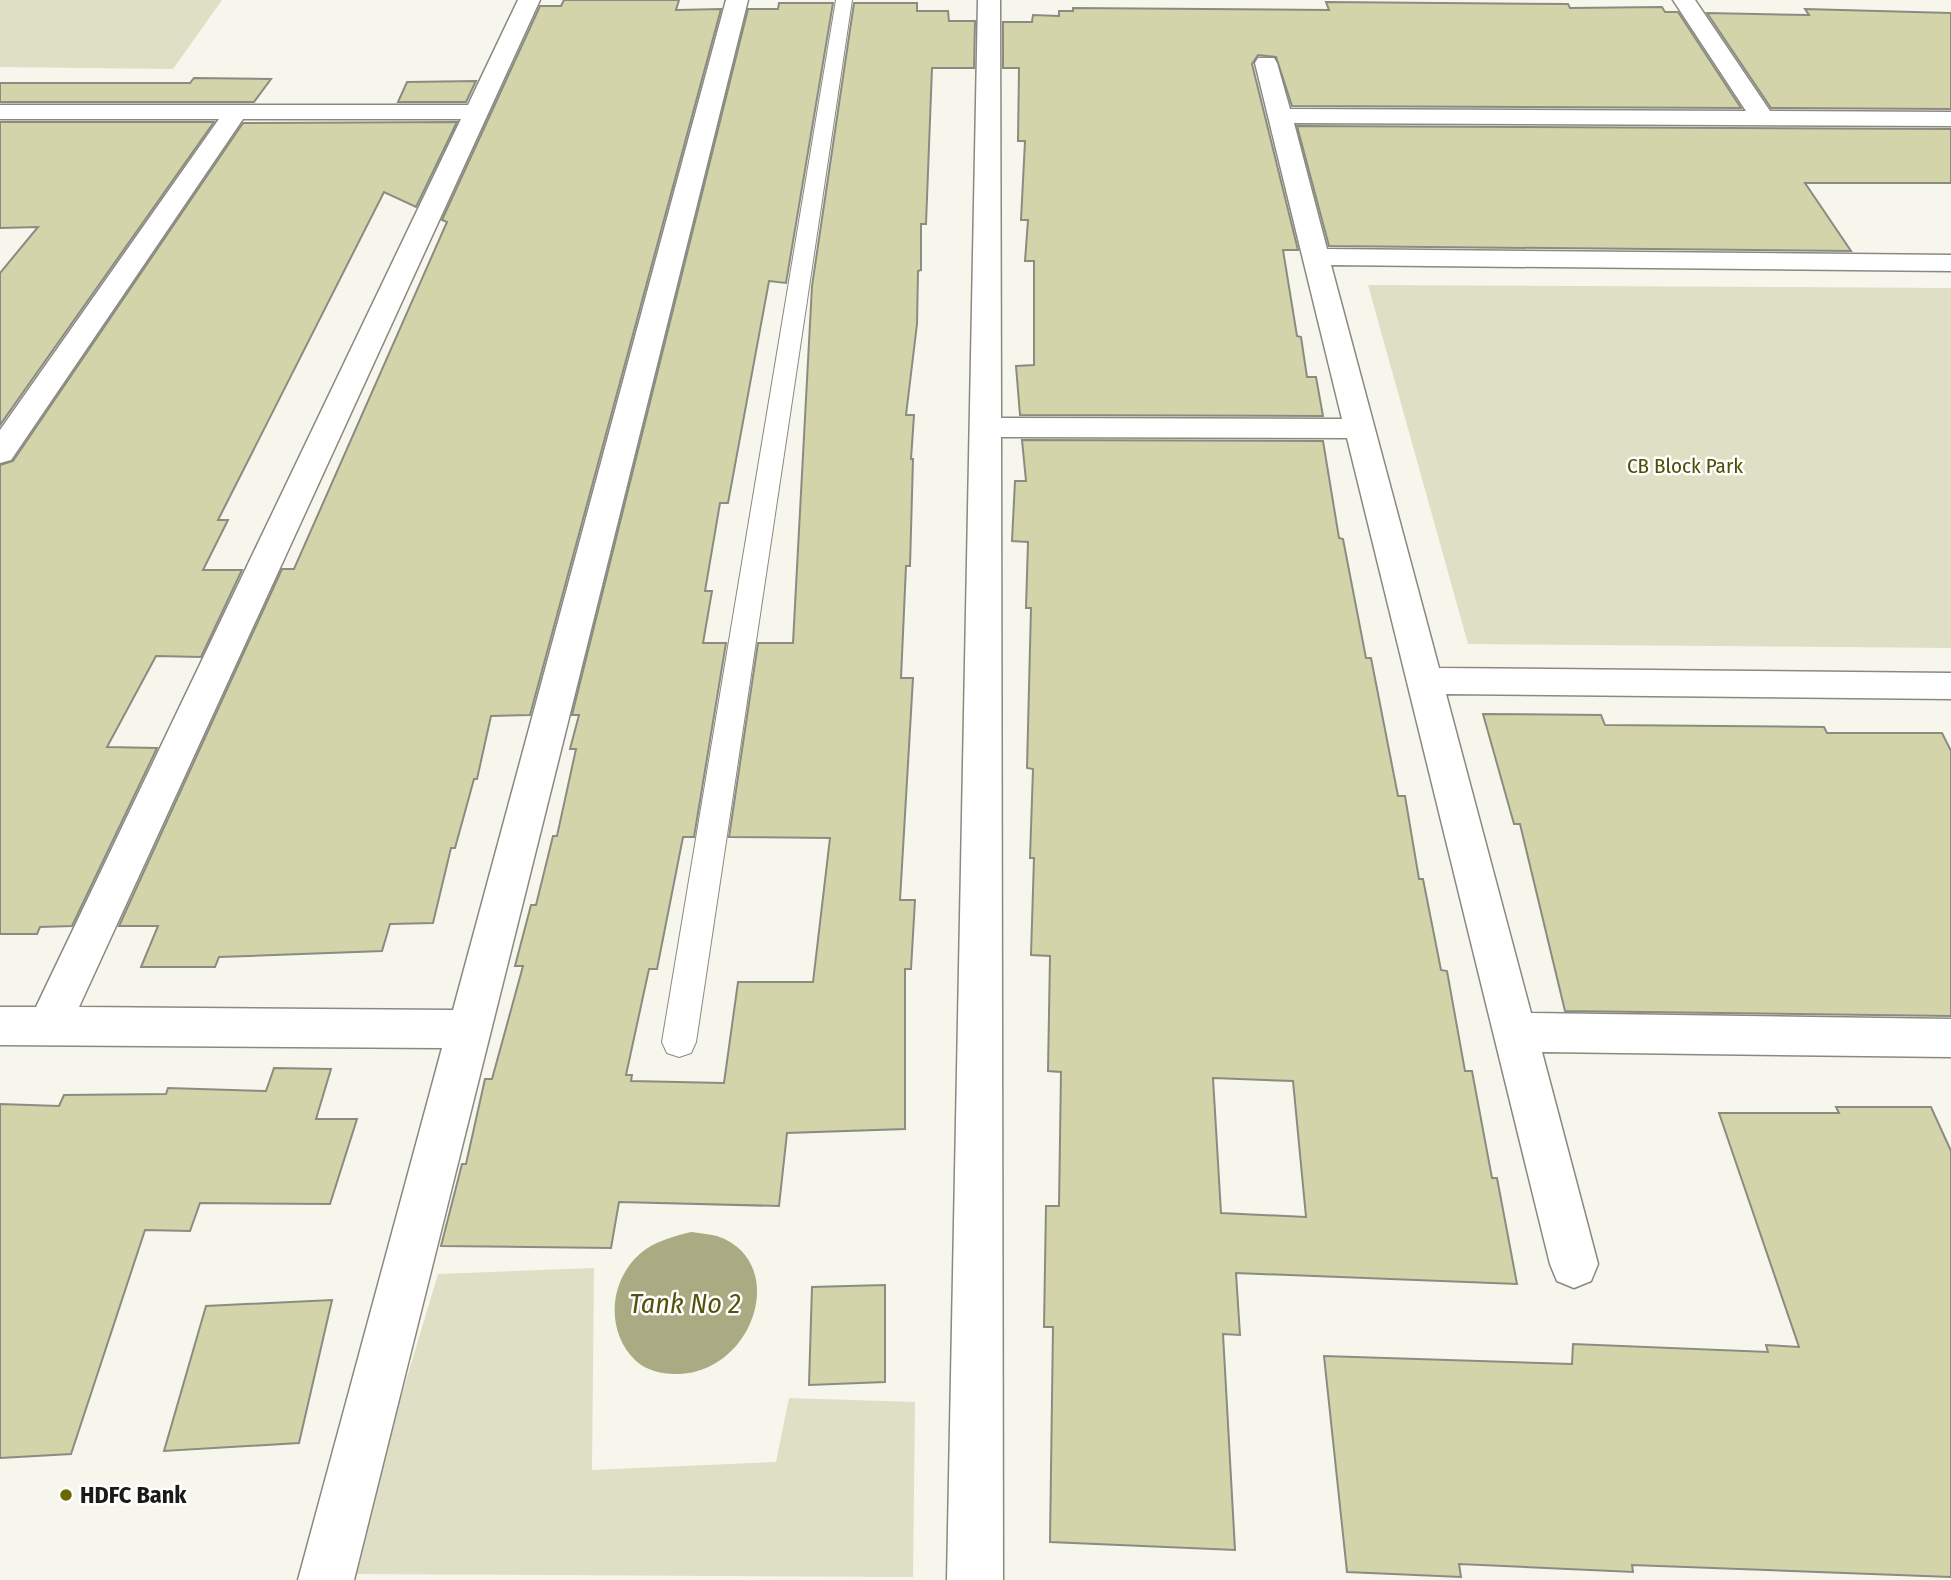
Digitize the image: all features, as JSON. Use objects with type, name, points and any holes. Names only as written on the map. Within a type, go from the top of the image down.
[{"type":"street","points":[[49,1026],[529,0]]},
{"type":"street","points":[[326,1580],[737,0]]},
{"type":"street","points":[[975,1580],[989,0]]},
{"type":"street","points":[[1684,0],[1763,118]]},
{"type":"street","points":[[1266,63],[1574,1264]]},
{"type":"street","points":[[0,112],[477,112]]},
{"type":"street","points":[[0,453],[236,112]]},
{"type":"street","points":[[1280,116],[1951,119]]},
{"type":"street","points":[[1316,257],[1951,263]]},
{"type":"street","points":[[985,427],[1360,429]]},
{"type":"street","points":[[1424,681],[1951,687]]},
{"type":"street","points":[[0,1026],[468,1029]]},
{"type":"street","points":[[1515,1032],[1951,1038]]},
{"type":"lane","points":[[679,1042],[844,0]]},
{"type":"green space","points":[[0,0],[222,0],[173,69],[0,67]]},
{"type":"green space","name":"CB Block Park","points":[[1368,285],[1951,288],[1951,648],[1468,644]]},
{"type":"green space","points":[[594,1268],[592,1470],[776,1462],[789,1398],[915,1402],[913,1577],[348,1574],[438,1274]]},
{"type":"water","name":"Tank No 2","points":[[691,1232],[717,1236],[740,1249],[753,1268],[757,1291],[753,1315],[743,1337],[725,1356],[703,1369],[675,1374],[659,1372],[648,1369],[635,1360],[618,1334],[615,1303],[618,1288],[624,1273],[646,1249]]},
{"type":"building","points":[[564,0],[679,0],[676,10],[721,9],[530,715],[491,716],[477,779],[474,779],[455,848],[451,848],[433,923],[390,924],[382,951],[219,957],[215,967],[141,967],[158,926],[119,926],[282,569],[294,569],[447,222],[442,220],[540,6],[561,6]]},
{"type":"building","points":[[1326,2],[1568,4],[1570,8],[1662,7],[1665,12],[1678,12],[1741,108],[1292,106],[1276,57],[1258,55],[1252,64],[1298,250],[1283,250],[1297,336],[1301,337],[1307,377],[1316,377],[1323,416],[1020,415],[1016,366],[1034,365],[1034,261],[1025,261],[1028,220],[1021,220],[1025,141],[1018,141],[1019,68],[1003,68],[1003,22],[1032,22],[1033,15],[1059,16],[1059,11],[1073,11],[1073,8],[1329,10]]},
{"type":"building","points":[[779,3],[833,3],[786,283],[769,281],[728,503],[720,503],[705,591],[712,591],[703,643],[726,643],[694,837],[683,837],[657,969],[649,969],[626,1075],[632,1075],[631,1081],[724,1083],[738,982],[813,982],[830,838],[729,837],[758,643],[793,643],[812,286],[854,3],[917,3],[917,11],[948,11],[949,21],[975,21],[974,68],[932,68],[926,224],[921,224],[917,324],[906,415],[914,415],[910,566],[906,566],[901,678],[913,678],[900,900],[915,900],[911,969],[905,969],[905,1129],[787,1133],[779,1206],[619,1202],[611,1248],[441,1246],[462,1164],[466,1164],[485,1079],[492,1079],[523,966],[515,966],[531,905],[536,905],[553,836],[557,836],[576,749],[570,749],[579,715],[572,715],[748,9],[778,9]]},
{"type":"building","points":[[1805,9],[1951,13],[1951,109],[1771,108],[1707,13],[1809,15]]},
{"type":"building","points":[[194,78],[271,79],[254,102],[0,102],[0,83],[190,83]]},
{"type":"building","points":[[476,81],[466,102],[398,102],[407,82]]},
{"type":"building","points":[[0,122],[214,122],[0,425],[0,273],[38,227],[0,228]]},
{"type":"building","points":[[457,122],[416,207],[384,192],[218,520],[228,520],[203,570],[242,570],[201,657],[156,656],[107,747],[157,748],[72,926],[40,927],[37,934],[0,934],[0,465],[13,461],[243,123]]},
{"type":"building","points":[[1297,126],[1951,129],[1951,183],[1805,183],[1851,251],[1329,246]]},
{"type":"building","points":[[1022,440],[1323,441],[1339,538],[1343,539],[1366,658],[1371,658],[1398,796],[1405,796],[1419,879],[1423,879],[1441,970],[1447,971],[1465,1071],[1472,1071],[1492,1178],[1497,1178],[1517,1284],[1236,1273],[1240,1335],[1223,1334],[1235,1550],[1050,1542],[1053,1327],[1044,1327],[1046,1206],[1059,1206],[1061,1072],[1048,1071],[1050,956],[1031,955],[1034,858],[1030,858],[1033,769],[1027,768],[1031,608],[1026,608],[1028,542],[1012,541],[1015,481],[1026,481]],"holes":[[[1213,1078],[1293,1081],[1306,1217],[1221,1213]]]},
{"type":"building","points":[[1483,714],[1601,715],[1605,725],[1824,727],[1827,733],[1942,733],[1951,751],[1951,1016],[1565,1011],[1520,824],[1514,824]]},
{"type":"building","points":[[274,1068],[331,1069],[316,1119],[357,1119],[330,1204],[200,1203],[190,1231],[145,1230],[71,1454],[0,1458],[0,1104],[59,1106],[64,1095],[166,1094],[168,1088],[266,1091]]},
{"type":"building","points":[[1836,1107],[1931,1107],[1951,1151],[1951,1577],[1632,1565],[1633,1572],[1459,1564],[1461,1577],[1347,1572],[1324,1356],[1572,1364],[1573,1344],[1768,1352],[1766,1345],[1799,1347],[1719,1113],[1839,1113]]},
{"type":"building","points":[[885,1285],[885,1382],[809,1385],[812,1287]]},
{"type":"building","points":[[332,1300],[299,1443],[164,1451],[206,1306]]},
{"type":"place","name":"HDFC Bank","points":[[66,1495]]}]
